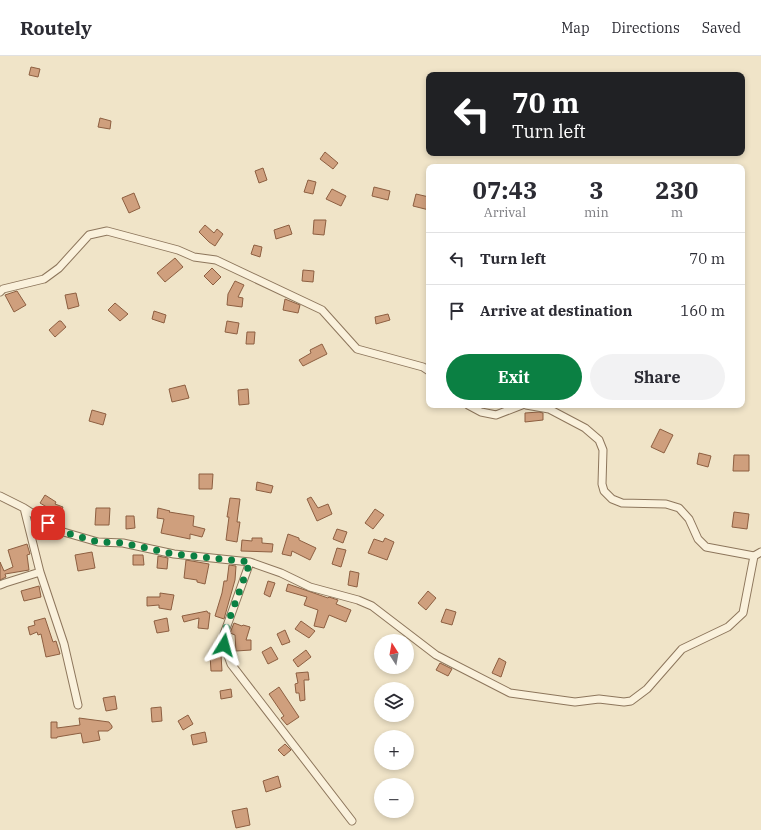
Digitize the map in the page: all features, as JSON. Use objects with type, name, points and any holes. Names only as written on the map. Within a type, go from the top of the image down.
[{"type":"street","points":[[0,292],[3,289],[44,279],[59,268],[89,235],[107,231],[178,250],[194,257],[216,260],[322,310],[357,349],[426,369]]},
{"type":"street","points":[[474,408],[481,412],[496,415],[514,408]]},
{"type":"street","points":[[544,408],[550,409],[585,428],[599,440],[603,450],[602,484],[604,491],[612,499],[622,503],[666,504],[680,508],[689,519],[698,539],[706,547],[754,556],[761,552]]},
{"type":"street","points":[[0,496],[24,508],[60,531],[98,542],[123,543],[174,554],[250,562],[281,573],[310,586],[358,600],[372,606],[436,655],[510,693],[575,702],[599,699],[624,702],[631,701],[648,689],[682,649],[728,627],[742,613],[754,556]]},
{"type":"street","points":[[24,508],[40,572],[64,644],[78,705]]},
{"type":"street","points":[[250,562],[224,634],[224,645],[231,664],[352,821]]},
{"type":"street","points":[[0,585],[40,572]]},
{"type":"building","points":[[31,67],[40,69],[38,77],[29,75]]},
{"type":"building","points":[[100,118],[111,121],[110,129],[98,127]]},
{"type":"building","points":[[325,152],[338,163],[333,169],[320,159]]},
{"type":"building","points":[[263,168],[267,180],[259,183],[255,171]]},
{"type":"building","points":[[308,180],[316,182],[313,194],[304,192]]},
{"type":"building","points":[[374,187],[390,191],[388,200],[372,196]]},
{"type":"building","points":[[332,189],[346,196],[341,206],[326,199]]},
{"type":"building","points":[[134,193],[140,208],[129,213],[122,198]]},
{"type":"building","points":[[416,194],[426,196],[426,209],[413,206]]},
{"type":"building","points":[[314,220],[326,220],[324,235],[313,234]]},
{"type":"building","points":[[205,225],[214,233],[217,229],[223,234],[215,246],[199,232]]},
{"type":"building","points":[[289,225],[292,234],[276,239],[274,230]]},
{"type":"building","points":[[254,245],[262,247],[260,257],[251,254]]},
{"type":"building","points":[[175,258],[183,267],[165,282],[157,273]]},
{"type":"building","points":[[212,268],[221,277],[213,285],[204,276]]},
{"type":"building","points":[[303,270],[314,271],[313,282],[302,281]]},
{"type":"building","points":[[235,281],[244,285],[238,297],[243,298],[242,307],[227,305],[228,294]]},
{"type":"building","points":[[17,291],[26,305],[14,312],[5,295]]},
{"type":"building","points":[[76,293],[79,306],[68,309],[65,295]]},
{"type":"building","points":[[285,299],[300,305],[298,313],[283,310]]},
{"type":"building","points":[[115,303],[128,314],[120,321],[108,310]]},
{"type":"building","points":[[154,311],[166,315],[164,323],[152,319]]},
{"type":"building","points":[[388,314],[390,320],[376,324],[375,317]]},
{"type":"building","points":[[61,321],[66,327],[55,337],[49,330]]},
{"type":"building","points":[[227,321],[239,323],[237,334],[225,332]]},
{"type":"building","points":[[247,332],[255,332],[254,344],[246,344]]},
{"type":"building","points":[[322,344],[327,354],[303,366],[299,360],[311,353],[310,350]]},
{"type":"building","points":[[185,385],[189,398],[172,402],[169,389]]},
{"type":"building","points":[[248,389],[249,404],[239,405],[238,390]]},
{"type":"building","points":[[92,410],[106,414],[103,425],[89,421]]},
{"type":"building","points":[[525,413],[543,413],[543,420],[525,422]]},
{"type":"building","points":[[660,429],[673,435],[664,453],[651,447]]},
{"type":"building","points":[[699,453],[711,456],[708,467],[697,464]]},
{"type":"building","points":[[734,455],[749,455],[749,471],[733,471]]},
{"type":"building","points":[[199,474],[213,474],[212,489],[199,489]]},
{"type":"building","points":[[257,482],[273,486],[271,493],[256,490]]},
{"type":"building","points":[[45,495],[56,502],[55,504],[63,507],[60,515],[40,503]]},
{"type":"building","points":[[311,497],[318,508],[328,504],[332,514],[317,521],[307,499]]},
{"type":"building","points":[[230,498],[240,499],[237,522],[240,522],[237,542],[226,540]]},
{"type":"building","points":[[96,508],[110,508],[109,525],[95,525]]},
{"type":"building","points":[[158,508],[170,511],[169,512],[194,516],[193,526],[205,529],[202,537],[190,534],[190,539],[161,533],[164,519],[157,518]]},
{"type":"building","points":[[375,509],[384,515],[373,529],[365,523]]},
{"type":"building","points":[[734,512],[749,514],[747,529],[732,527]]},
{"type":"building","points":[[126,516],[134,516],[135,528],[126,529]]},
{"type":"building","points":[[337,529],[347,532],[343,543],[333,539]]},
{"type":"building","points":[[288,534],[299,538],[299,540],[316,548],[310,560],[292,551],[291,556],[282,554]]},
{"type":"building","points":[[252,538],[262,538],[262,543],[273,544],[272,552],[241,551],[242,540],[252,541]]},
{"type":"building","points":[[385,538],[394,542],[387,560],[368,553],[374,539],[383,542]]},
{"type":"building","points":[[27,544],[30,554],[27,555],[29,570],[5,574],[6,577],[0,580],[0,562],[4,571],[13,567],[8,550]]},
{"type":"building","points":[[337,548],[346,550],[341,567],[332,564]]},
{"type":"building","points":[[92,552],[95,568],[78,571],[75,555]]},
{"type":"building","points":[[133,555],[143,555],[144,565],[133,565]]},
{"type":"building","points":[[158,556],[168,558],[167,569],[157,568]]},
{"type":"building","points":[[186,560],[209,564],[205,584],[197,582],[197,580],[184,578]]},
{"type":"building","points":[[229,565],[236,566],[235,580],[224,619],[215,616],[224,581],[227,581]]},
{"type":"building","points":[[350,571],[359,573],[357,587],[348,585]]},
{"type":"building","points":[[268,581],[275,583],[270,597],[264,594]]},
{"type":"building","points":[[288,584],[338,600],[336,604],[351,610],[346,622],[329,615],[324,628],[314,626],[318,610],[304,605],[307,597],[286,591]]},
{"type":"building","points":[[39,586],[41,597],[24,601],[21,591]]},
{"type":"building","points":[[428,591],[436,598],[426,610],[418,603]]},
{"type":"building","points":[[160,593],[174,595],[171,610],[159,608],[159,605],[147,606],[147,597],[160,597]]},
{"type":"building","points":[[446,609],[456,612],[452,625],[441,622]]},
{"type":"building","points":[[207,611],[210,613],[208,629],[198,628],[199,618],[184,622],[182,616]]},
{"type":"building","points":[[45,618],[53,642],[56,641],[60,654],[46,657],[41,634],[38,635],[37,632],[30,635],[28,627],[35,625],[34,621]]},
{"type":"building","points":[[167,618],[169,631],[157,633],[154,621]]},
{"type":"building","points":[[301,621],[315,631],[309,638],[295,629]]},
{"type":"building","points":[[234,623],[250,627],[246,640],[251,640],[251,650],[236,651],[235,635],[230,633]]},
{"type":"building","points":[[285,630],[290,642],[282,645],[277,634]]},
{"type":"building","points":[[271,647],[278,659],[268,664],[262,652]]},
{"type":"building","points":[[306,650],[311,657],[298,667],[293,660]]},
{"type":"building","points":[[210,655],[221,655],[222,671],[211,671]]},
{"type":"building","points":[[499,658],[506,662],[501,677],[492,673]]},
{"type":"building","points":[[440,663],[452,669],[448,676],[436,670]]},
{"type":"building","points":[[308,672],[309,680],[304,680],[305,700],[300,701],[299,693],[296,693],[295,684],[298,683],[296,673]]},
{"type":"building","points":[[279,687],[299,717],[287,725],[281,718],[284,716],[269,694]]},
{"type":"building","points":[[231,689],[232,697],[221,699],[220,691]]},
{"type":"building","points":[[115,696],[117,709],[106,711],[103,698]]},
{"type":"building","points":[[161,707],[162,721],[152,722],[151,708]]},
{"type":"building","points":[[188,715],[193,724],[183,730],[178,721]]},
{"type":"building","points":[[79,718],[109,722],[112,728],[108,731],[98,731],[100,740],[83,743],[81,733],[51,738],[51,722],[57,722],[57,728],[80,725]]},
{"type":"building","points":[[205,732],[207,742],[193,745],[191,735]]},
{"type":"building","points":[[285,744],[291,750],[284,756],[278,750]]},
{"type":"building","points":[[278,776],[281,787],[266,792],[263,781]]},
{"type":"building","points":[[247,808],[250,825],[236,828],[232,811]]},
{"type":"route","points":[[48,523],[60,531],[98,542],[123,543],[174,554],[250,562],[224,634],[224,645]]}]
